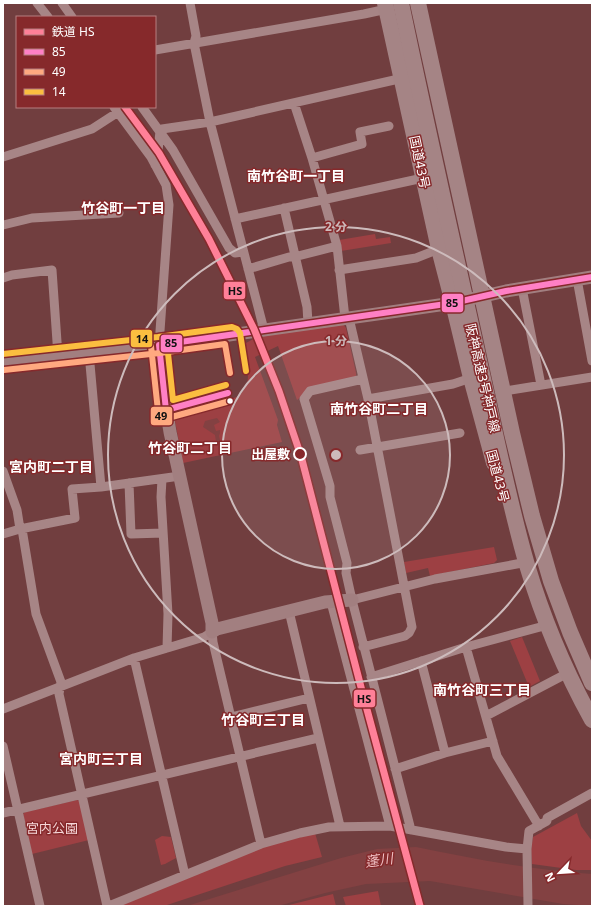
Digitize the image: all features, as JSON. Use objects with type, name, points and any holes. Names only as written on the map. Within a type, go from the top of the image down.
[{"type":"highway","name":"国道43号","points":[[419,3],[523,475],[543,551],[561,605],[592,677]]},
{"type":"highway","name":"阪神高速3号神戸線","points":[[419,3],[512,433],[532,516],[551,581],[570,632],[592,683]]},
{"type":"highway","name":"国道43号","points":[[391,5],[403,78],[438,249],[471,378],[522,562],[544,626],[564,675],[592,728]]},
{"type":"highway","name":"阪神高速3号神戸線","points":[[391,5],[480,365],[516,524],[527,565],[539,603],[556,646],[592,720]]},
{"type":"street","points":[[36,3],[47,16]]},
{"type":"street","points":[[62,3],[70,12]]},
{"type":"street","points":[[190,3],[196,36],[194,43],[210,122],[264,330]]},
{"type":"street","points":[[156,50],[364,14],[391,5]]},
{"type":"street","points":[[160,131],[162,129],[210,122],[403,78]]},
{"type":"street","points":[[294,103],[312,158],[337,246],[339,270],[347,318],[368,399],[412,627],[409,633],[404,636],[364,647]]},
{"type":"street","points":[[143,108],[173,150],[229,248],[235,253],[243,252]]},
{"type":"street","points":[[3,157],[92,130],[116,110],[155,164],[166,185],[169,205],[159,345],[166,410],[212,623],[213,642],[261,844]]},
{"type":"street","points":[[312,158],[362,144],[360,132],[389,126]]},
{"type":"street","points":[[155,164],[157,161],[160,131]]},
{"type":"street","points":[[235,219],[424,178]]},
{"type":"street","points":[[284,208],[296,257],[300,284],[307,307],[308,323]]},
{"type":"street","points":[[3,225],[32,218],[119,213]]},
{"type":"street","points":[[248,269],[289,257],[296,257],[337,246]]},
{"type":"street","points":[[339,270],[416,258],[438,249]]},
{"type":"street","points":[[3,278],[52,270],[58,356]]},
{"type":"street","points":[[3,362],[159,345],[453,303],[484,295],[592,276]]},
{"type":"street","points":[[576,279],[592,361]]},
{"type":"street","points":[[522,288],[541,385]]},
{"type":"street","points":[[89,353],[101,487]]},
{"type":"street","points":[[505,391],[592,377]]},
{"type":"street","points":[[368,399],[454,384],[471,378]]},
{"type":"street","points":[[363,379],[310,391],[304,399],[330,486],[330,497],[347,563],[346,573],[352,600],[411,830]]},
{"type":"street","points":[[360,450],[460,433]]},
{"type":"street","points":[[3,471],[17,510],[36,614],[61,682],[59,694],[108,906],[261,844],[328,827],[390,826],[506,847],[527,849]]},
{"type":"street","points":[[3,534],[75,518],[72,489],[101,487],[180,476]]},
{"type":"street","points":[[162,479],[161,497],[168,614],[167,648]]},
{"type":"street","points":[[129,483],[131,534],[163,533]]},
{"type":"street","points":[[3,709],[134,658],[204,637],[217,629],[289,611],[331,602],[352,600],[435,579],[522,562]]},
{"type":"street","points":[[331,602],[390,826]]},
{"type":"street","points":[[289,611],[340,826]]},
{"type":"street","points":[[371,677],[466,647],[544,626]]},
{"type":"street","points":[[466,647],[497,756],[539,826]]},
{"type":"street","points":[[134,658],[185,875]]},
{"type":"street","points":[[421,661],[445,753]]},
{"type":"street","points":[[486,716],[564,675]]},
{"type":"street","points":[[230,717],[309,698]]},
{"type":"street","points":[[3,813],[318,738]]},
{"type":"street","points":[[395,769],[445,753],[493,741]]},
{"type":"street","points":[[3,746],[40,906]]},
{"type":"street","points":[[528,903],[527,849],[529,831],[547,821],[547,818],[592,793]]},
{"type":"green space","points":[[375,234],[376,239],[390,237],[391,243],[341,251],[339,240]]},
{"type":"green space","points":[[343,324],[346,328],[356,377],[303,395],[297,400],[278,346],[255,357],[278,420],[277,425],[282,442],[183,463],[174,416],[237,397],[242,392],[248,381],[248,376],[240,352],[246,343],[259,336]]},
{"type":"green space","points":[[494,547],[497,560],[494,563],[430,576],[428,568],[406,573],[404,562]]},
{"type":"green space","points":[[522,637],[540,681],[529,687],[510,641]]},
{"type":"green space","name":"宮内公園","points":[[77,800],[80,801],[89,840],[32,854],[23,814],[25,812]]},
{"type":"green space","points":[[577,813],[581,826],[592,841],[592,870],[576,870],[532,864],[531,850],[533,837]]},
{"type":"green space","points":[[315,833],[322,857],[285,866],[164,906],[119,906],[261,847]]},
{"type":"green space","points":[[162,836],[171,837],[176,858],[161,865],[155,840]]},
{"type":"green space","points":[[378,891],[381,906],[346,906],[343,897]]},
{"type":"green space","points":[[333,894],[336,906],[285,906]]},
{"type":"water","points":[[217,418],[220,422],[214,425],[216,431],[220,430],[219,443],[216,442],[215,435],[203,427],[205,421]]},
{"type":"water","name":"蓬川","points":[[416,847],[503,864],[592,874],[592,906],[563,904],[430,881],[366,884],[325,893],[278,906],[187,906],[341,858],[377,849]]},
{"type":"rail line","name":"HS","points":[[126,108],[159,153],[209,239],[254,329],[279,391],[301,456],[420,906]]},
{"type":"transit line","name":"85","points":[[228,393],[166,410],[159,345],[453,303],[506,291],[592,277]]},
{"type":"transit line","name":"14","points":[[3,354],[158,337],[232,327],[237,329],[240,333],[246,371]]},
{"type":"transit line","name":"14","points":[[167,344],[173,400],[226,385]]},
{"type":"transit line","name":"49","points":[[4,370],[160,353],[225,344],[230,373]]},
{"type":"transit line","name":"49","points":[[151,346],[158,411],[161,416],[168,418],[230,401]]},
{"type":"place","name":"出屋敷","points":[[300,454]]},
{"type":"district","name":"南竹谷町一丁目","points":[[296,176]]},
{"type":"district","name":"竹谷町一丁目","points":[[123,208]]},
{"type":"district","name":"南竹谷町二丁目","points":[[379,409]]},
{"type":"district","name":"竹谷町二丁目","points":[[190,448]]},
{"type":"district","name":"宮内町二丁目","points":[[51,467]]},
{"type":"district","name":"南竹谷町三丁目","points":[[482,690]]},
{"type":"district","name":"竹谷町三丁目","points":[[263,720]]},
{"type":"district","name":"宮内町三丁目","points":[[101,759]]}]
